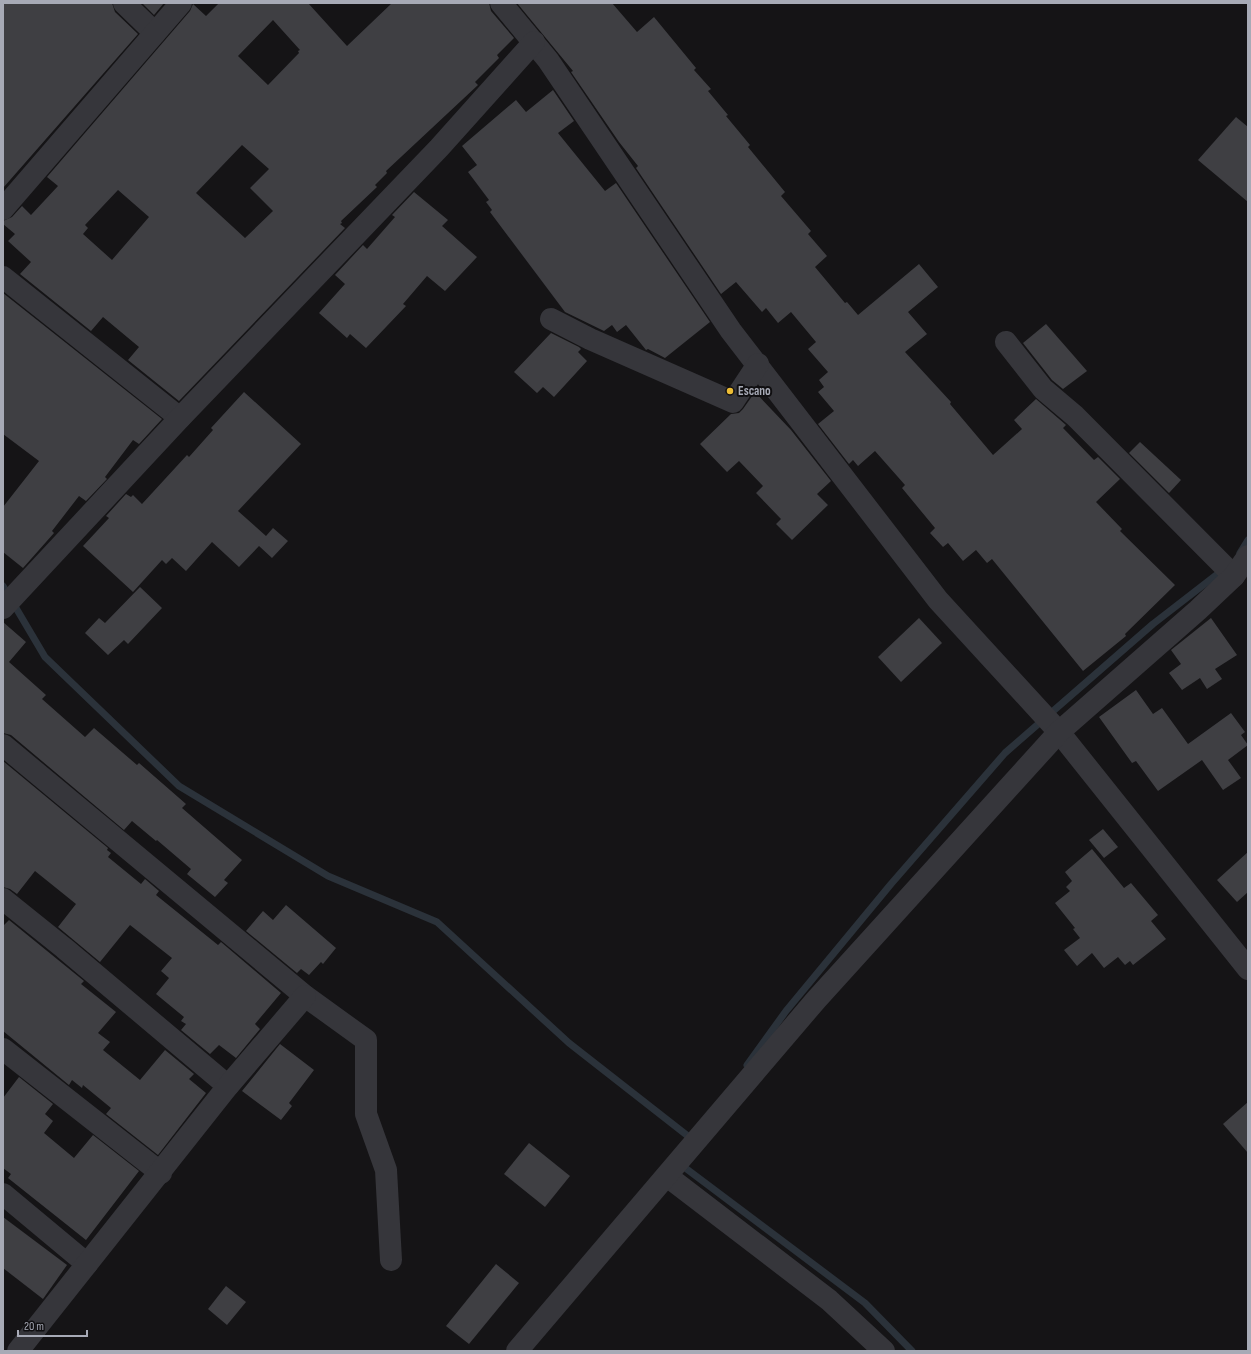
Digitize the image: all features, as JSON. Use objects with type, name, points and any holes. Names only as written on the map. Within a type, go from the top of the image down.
[{"type":"street","points":[[124,3],[155,33]]},
{"type":"street","points":[[3,209],[181,3]]},
{"type":"street","points":[[501,3],[534,42],[731,331],[758,364],[938,600],[1059,732],[1248,969]]},
{"type":"street","points":[[3,608],[180,418],[440,148],[534,42]]},
{"type":"street","points":[[3,277],[180,418]]},
{"type":"street","points":[[551,319],[590,340],[733,402],[758,364]]},
{"type":"street","points":[[1006,342],[1043,389],[1075,416],[1234,576]]},
{"type":"street","points":[[518,1351],[816,1000],[1059,732],[1162,644],[1234,576],[1248,556]]},
{"type":"street","points":[[3,745],[305,996],[366,1040],[366,1114],[386,1170],[391,1260]]},
{"type":"street","points":[[3,899],[64,948],[228,1086]]},
{"type":"street","points":[[18,1351],[161,1173],[228,1086],[305,996]]},
{"type":"street","points":[[3,1049],[161,1173]]},
{"type":"street","points":[[667,1176],[829,1300],[884,1351]]},
{"type":"street","points":[[3,1194],[87,1264]]},
{"type":"street","points":[[3,1347],[8,1351]]},
{"type":"building","points":[[3,3],[112,3],[115,12],[138,34],[3,188]]},
{"type":"building","points":[[142,3],[164,3],[154,15]]},
{"type":"building","points":[[219,3],[308,3],[347,46],[392,3],[489,3],[491,11],[514,38],[497,55],[499,58],[475,82],[478,85],[386,171],[387,173],[375,185],[377,187],[341,221],[342,223],[340,224],[345,228],[179,401],[128,360],[139,347],[103,317],[91,331],[20,274],[31,262],[8,241],[15,234],[3,224],[3,221],[12,217],[22,206],[31,215],[58,186],[47,177],[190,11],[193,4],[206,16]],"holes":[[[273,20],[300,50],[298,51],[299,53],[268,85],[238,56]],[[242,145],[269,169],[250,188],[273,211],[245,238],[196,193]],[[118,190],[149,217],[112,260],[83,234],[88,228],[85,225]]]},
{"type":"building","points":[[517,3],[612,3],[637,32],[654,17],[696,68],[694,70],[711,89],[708,91],[750,145],[748,147],[785,192],[781,196],[811,231],[808,234],[827,256],[815,267],[845,303],[847,302],[858,315],[919,264],[938,287],[908,312],[927,334],[905,352],[951,402],[950,404],[993,455],[1022,429],[1014,420],[1036,399],[1066,425],[1063,428],[1094,460],[1098,457],[1120,479],[1096,502],[1122,529],[1120,531],[1175,585],[1125,634],[1126,636],[1083,671],[992,559],[987,563],[976,550],[963,561],[948,543],[943,547],[930,533],[935,528],[902,488],[905,485],[875,451],[858,466],[853,460],[849,464],[818,424],[834,411],[818,392],[824,387],[819,380],[828,372],[808,349],[816,342],[791,312],[778,323],[766,308],[762,312],[736,282],[721,294],[636,168],[638,166],[619,142],[571,72],[573,71]]},
{"type":"building","points":[[553,90],[574,121],[558,133],[605,191],[616,183],[710,322],[665,358],[648,349],[646,350],[626,325],[617,332],[612,325],[604,331],[565,312],[490,212],[492,210],[486,202],[489,200],[468,172],[477,165],[462,146],[516,100],[526,112]]},
{"type":"building","points":[[1236,117],[1248,127],[1248,202],[1198,160]]},
{"type":"building","points":[[414,192],[448,220],[442,226],[477,257],[445,291],[427,276],[403,304],[406,306],[366,348],[350,334],[347,338],[319,313],[345,284],[335,275],[363,245],[367,249],[395,217],[392,215]]},
{"type":"building","points":[[3,293],[162,419],[139,444],[133,440],[105,477],[107,479],[86,501],[79,496],[52,531],[54,533],[23,568],[3,552],[3,507],[39,461],[3,434]]},
{"type":"building","points":[[1046,324],[1087,371],[1063,389],[1052,380],[1023,343]]},
{"type":"building","points":[[551,333],[579,347],[581,349],[578,352],[587,361],[554,397],[543,387],[537,393],[514,372]]},
{"type":"building","points":[[244,392],[301,444],[238,511],[266,536],[273,528],[288,541],[272,558],[259,546],[239,567],[212,542],[186,571],[172,558],[166,564],[162,560],[133,592],[83,546],[109,518],[106,516],[126,494],[131,497],[133,495],[142,504],[187,455],[189,457],[213,430],[211,428]]},
{"type":"building","points":[[755,392],[791,430],[831,481],[817,494],[828,505],[792,540],[776,524],[781,519],[756,493],[763,486],[739,461],[727,472],[700,444],[731,414],[739,413]]},
{"type":"building","points":[[1140,442],[1181,480],[1169,493],[1129,453]]},
{"type":"building","points":[[140,587],[162,608],[128,644],[124,640],[108,655],[85,633],[99,618],[105,623]]},
{"type":"building","points":[[919,618],[942,643],[901,682],[878,657]]},
{"type":"building","points":[[1211,618],[1237,655],[1215,669],[1222,679],[1207,689],[1200,678],[1182,690],[1169,673],[1181,664],[1171,650]]},
{"type":"building","points":[[3,622],[26,642],[9,662],[46,695],[42,699],[85,737],[94,728],[137,765],[139,763],[186,804],[182,808],[242,860],[224,880],[228,883],[215,897],[187,874],[191,869],[157,840],[156,841],[132,821],[124,830],[11,735],[3,733]]},
{"type":"building","points":[[1136,690],[1153,714],[1162,708],[1188,744],[1231,713],[1245,732],[1241,735],[1248,745],[1228,760],[1241,778],[1223,790],[1202,760],[1158,791],[1136,761],[1132,763],[1099,717]]},
{"type":"building","points":[[3,761],[108,848],[107,850],[111,853],[108,857],[141,884],[145,879],[159,891],[156,895],[218,945],[221,942],[281,993],[255,1024],[260,1029],[236,1058],[219,1045],[210,1054],[181,1030],[186,1024],[181,1021],[184,1017],[156,994],[169,978],[161,971],[172,958],[130,925],[100,962],[58,927],[76,904],[35,871],[17,894],[10,889],[3,887]]},
{"type":"building","points":[[1103,829],[1118,847],[1104,858],[1089,840]]},
{"type":"building","points":[[1092,849],[1124,888],[1131,883],[1158,915],[1151,921],[1166,939],[1133,965],[1130,961],[1125,965],[1118,957],[1104,968],[1092,953],[1077,966],[1064,950],[1080,938],[1073,929],[1075,928],[1055,903],[1070,891],[1066,887],[1072,881],[1065,872]]},
{"type":"building","points":[[1248,852],[1248,892],[1237,902],[1217,880]]},
{"type":"building","points":[[286,905],[336,948],[323,964],[321,962],[309,975],[301,969],[297,973],[246,931],[263,911],[273,920]]},
{"type":"building","points":[[9,920],[84,981],[81,984],[116,1012],[98,1033],[110,1042],[103,1050],[140,1080],[165,1050],[194,1074],[189,1079],[206,1093],[158,1155],[106,1114],[111,1108],[83,1085],[82,1088],[72,1080],[69,1085],[3,1031],[3,926]]},
{"type":"building","points":[[280,1044],[314,1070],[289,1103],[292,1106],[281,1120],[242,1091]]},
{"type":"building","points":[[19,1077],[53,1104],[45,1114],[53,1121],[44,1133],[74,1158],[93,1135],[139,1171],[86,1240],[8,1178],[11,1174],[3,1168],[3,1098]]},
{"type":"building","points":[[1248,1102],[1248,1153],[1223,1124]]},
{"type":"building","points":[[529,1143],[570,1176],[545,1207],[504,1174]]},
{"type":"building","points":[[3,1217],[67,1265],[43,1299],[3,1268]]},
{"type":"building","points":[[496,1264],[519,1283],[469,1344],[446,1326]]},
{"type":"building","points":[[226,1286],[246,1302],[227,1325],[208,1309]]},
{"type":"waterway","points":[[1240,553],[1248,540]]},
{"type":"waterway","points":[[747,1065],[786,1011],[891,884],[1005,753],[1153,624],[1224,569]]},
{"type":"waterway","points":[[3,586],[45,657],[179,786],[328,876],[437,922],[569,1043],[693,1140]]},
{"type":"waterway","points":[[680,1164],[865,1303],[912,1351]]},
{"type":"place","name":"Escano","points":[[730,391]]}]
